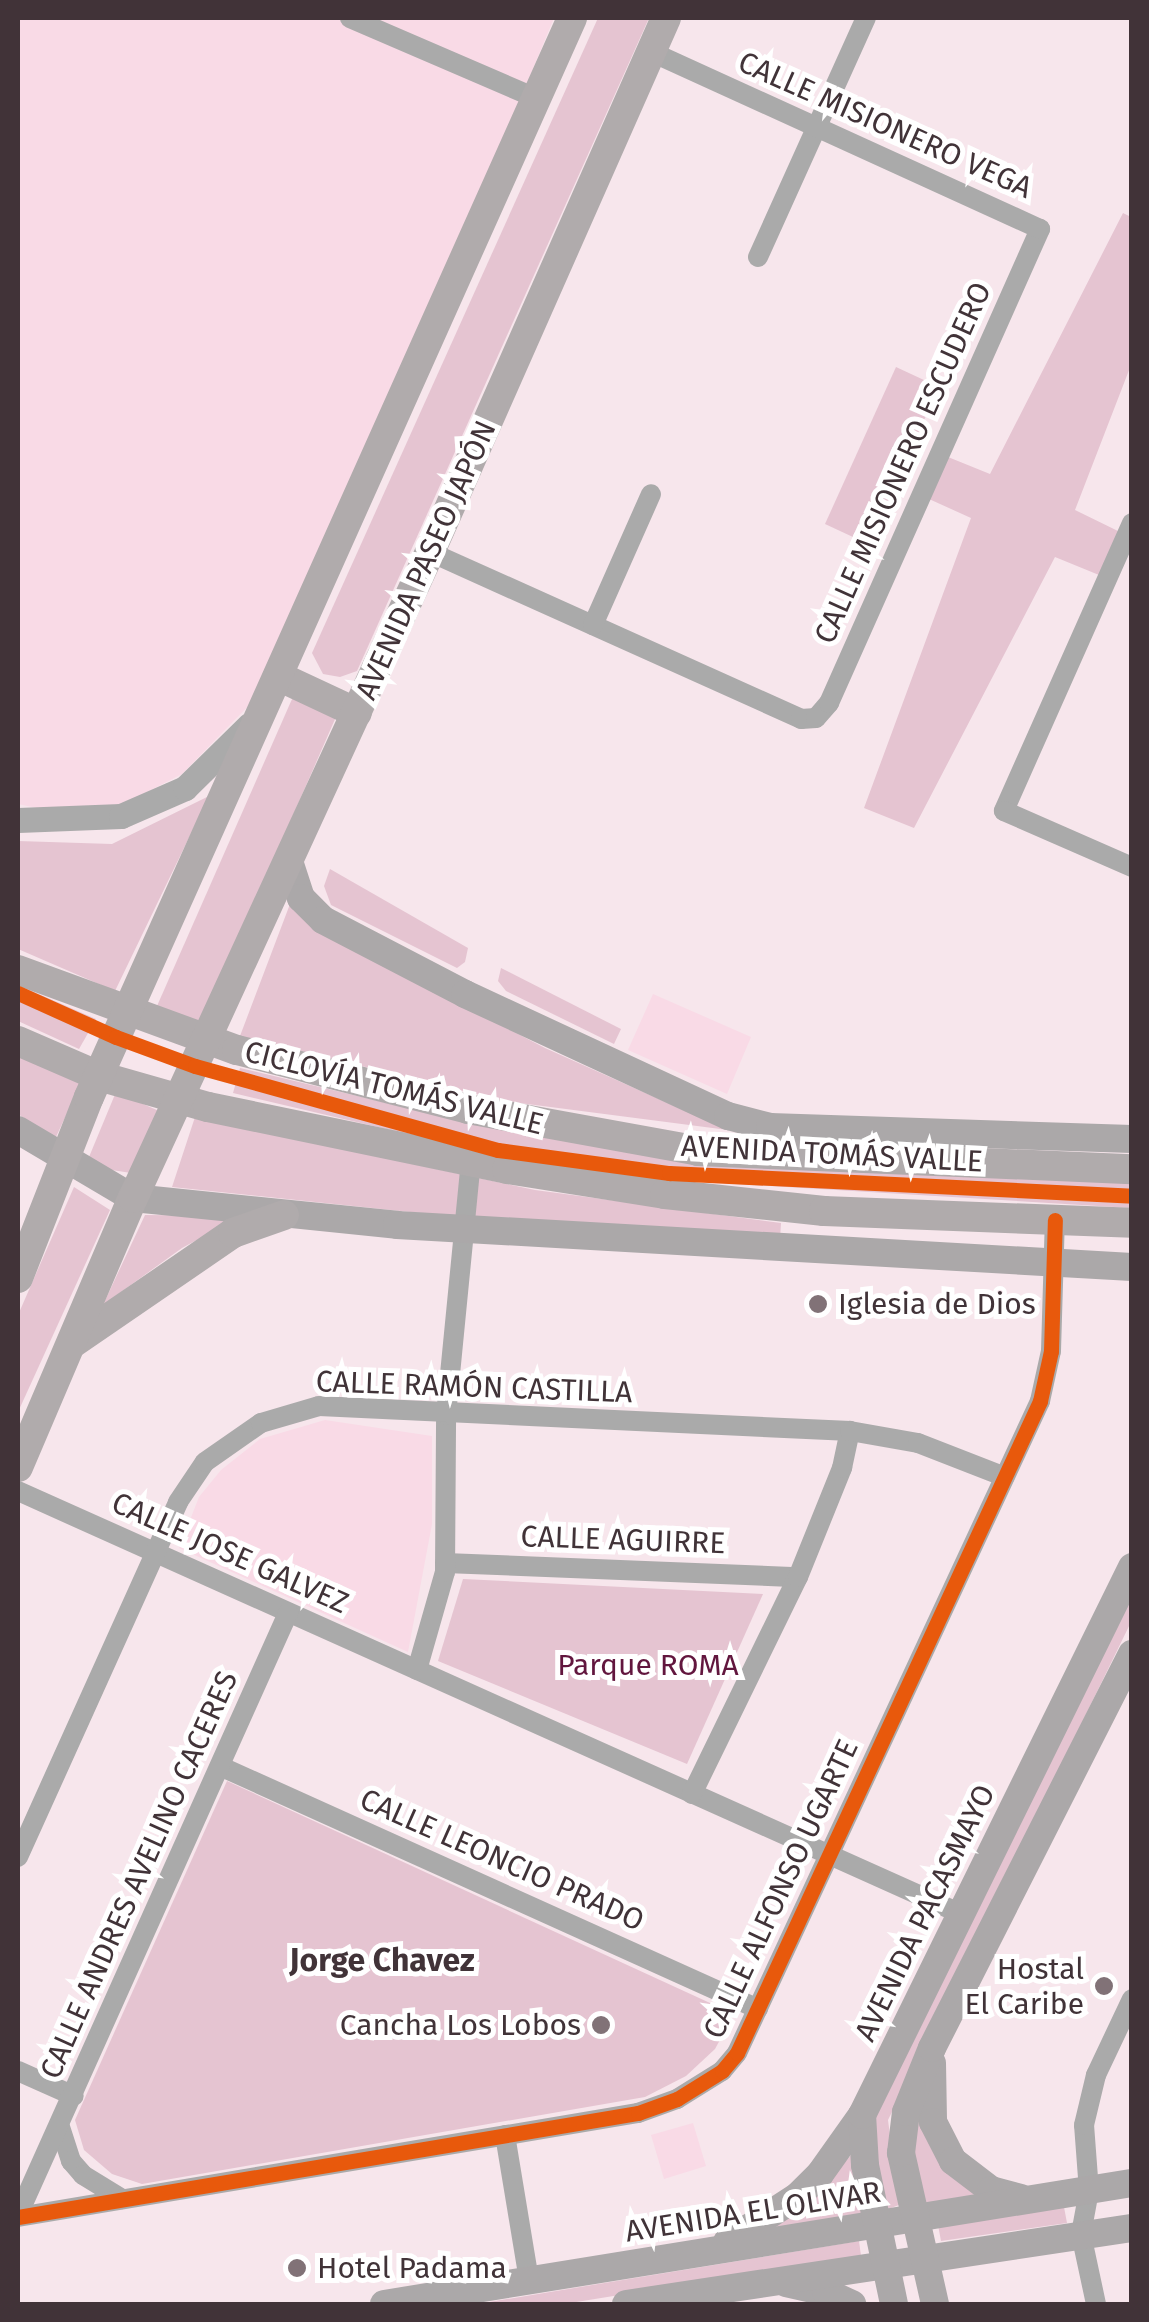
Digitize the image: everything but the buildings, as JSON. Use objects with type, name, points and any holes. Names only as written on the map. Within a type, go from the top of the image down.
[{"type":"main road","points":[[18,1278],[98,1076],[572,18]]},
{"type":"main road","name":"AVENIDA PASEO JAPÓN","points":[[18,1467],[132,1198],[181,1100],[430,552],[666,18]]},
{"type":"main road","points":[[272,688],[357,713]]},
{"type":"main road","name":"AVENIDA TOMÁS VALLE","points":[[290,861],[301,898],[323,920],[465,994],[728,1116],[770,1126],[1132,1139]]},
{"type":"main road","name":"AVENIDA TOMÁS VALLE","points":[[18,970],[207,1041],[468,1109],[698,1151],[1132,1169]]},
{"type":"main road","name":"AVENIDA TOMÁS VALLE","points":[[18,1042],[98,1076],[181,1100],[471,1162],[664,1194],[824,1211],[1132,1223]]},
{"type":"main road","points":[[18,1130],[132,1198],[466,1229],[1132,1267]]},
{"type":"main road","points":[[72,1344],[111,1313],[233,1233],[284,1215]]},
{"type":"main road","name":"AVENIDA PACASMAYO","points":[[894,2304],[865,2165],[862,2115],[1132,1566]]},
{"type":"main road","points":[[935,2304],[901,2153],[900,2131],[932,2048],[1128,1671]]},
{"type":"main road","points":[[932,2048],[933,2122],[946,2151],[969,2176],[990,2190],[1032,2201]]},
{"type":"main road","points":[[714,2250],[798,2196],[820,2174],[862,2115]]},
{"type":"main road","name":"AVENIDA EL OLIVAR","points":[[384,2304],[458,2299],[530,2280],[1132,2183]]},
{"type":"main road","points":[[626,2304],[748,2291],[886,2262],[1132,2228]]},
{"type":"main road","points":[[748,2291],[826,2292],[852,2304]]},
{"type":"street","points":[[350,18],[536,98]]},
{"type":"street","points":[[758,257],[866,18]]},
{"type":"street","name":"CALLE MISIONERO VEGA","points":[[650,52],[1040,229]]},
{"type":"street","name":"CALLE MISIONERO ESCUDERO","points":[[593,625],[802,719],[816,718],[829,703],[1040,229]]},
{"type":"street","points":[[430,552],[593,625],[652,494]]},
{"type":"street","points":[[1132,524],[1004,811],[1132,867]]},
{"type":"street","points":[[18,820],[120,816],[185,788],[239,739],[272,688]]},
{"type":"street","points":[[417,1670],[445,1562],[446,1414],[471,1162]]},
{"type":"street","name":"CALLE ALFONSO UGARTE","points":[[18,2216],[638,2112],[677,2099],[722,2071],[737,2054],[1048,1376],[1055,1220]]},
{"type":"street","name":"CALLE RAMÓN CASTILLA","points":[[18,1857],[178,1502],[204,1462],[261,1424],[320,1406],[850,1431],[918,1442],[1004,1477]]},
{"type":"street","points":[[692,1794],[798,1578],[842,1468],[850,1431]]},
{"type":"street","name":"CALLE JOSE GALVEZ","points":[[18,1491],[959,1914]]},
{"type":"street","name":"CALLE AGUIRRE","points":[[445,1562],[798,1578]]},
{"type":"street","name":"CALLE ANDRES AVELINO CACERES","points":[[18,2216],[288,1613]]},
{"type":"street","name":"CALLE LEONCIO PRADO","points":[[222,1767],[758,2008]]},
{"type":"street","points":[[1096,2304],[1081,2234],[1089,2190],[1084,2125],[1096,2075],[1123,2034],[1132,1999]]},
{"type":"street","points":[[18,2070],[74,2096]]},
{"type":"street","points":[[60,2127],[71,2160],[83,2175],[122,2199]]},
{"type":"street","points":[[505,2135],[530,2280]]},
{"type":"shaded area","points":[[18,18],[554,18],[428,322],[268,686],[182,774],[122,805],[37,808],[18,804]]},
{"type":"shaded area","points":[[653,994],[751,1037],[727,1094],[628,1050]]},
{"type":"shaded area","points":[[325,1420],[432,1436],[432,1524],[408,1652],[179,1548],[199,1497],[221,1470],[260,1439]]},
{"type":"shaded area","points":[[693,2123],[706,2166],[664,2179],[651,2135]]},
{"type":"green space","points":[[598,18],[649,18],[357,671],[340,677],[323,674],[312,653]]},
{"type":"green space","points":[[1123,213],[1131,217],[1131,365],[1075,510],[1120,532],[1099,575],[1055,557],[914,828],[864,808],[971,518],[929,499],[948,457],[990,474]]},
{"type":"green space","points":[[896,367],[939,387],[868,544],[825,524]]},
{"type":"green space","points":[[296,690],[339,710],[201,1026],[157,1006]]},
{"type":"green space","points":[[209,796],[115,991],[18,949],[18,841],[112,844]]},
{"type":"green space","points":[[330,869],[468,948],[465,962],[457,968],[331,905],[324,886]]},
{"type":"green space","points":[[290,904],[310,926],[545,1048],[728,1130],[504,1101],[240,1036]]},
{"type":"green space","points":[[501,968],[621,1029],[614,1044],[506,991],[498,981]]},
{"type":"green space","points":[[18,985],[96,1019],[79,1049],[18,1021]]},
{"type":"green space","points":[[18,1051],[83,1079],[55,1139],[18,1114]]},
{"type":"green space","points":[[240,1068],[420,1111],[1131,1182],[1131,1208],[671,1180],[497,1155],[233,1093]]},
{"type":"green space","points":[[116,1092],[159,1111],[131,1173],[99,1168],[89,1157]]},
{"type":"green space","points":[[195,1117],[535,1190],[781,1223],[780,1239],[448,1216],[172,1187]]},
{"type":"green space","points":[[74,1187],[110,1210],[18,1412],[18,1315]]},
{"type":"green space","points":[[145,1215],[241,1216],[182,1248],[103,1305]]},
{"type":"green space","name":"Parque ROMA","points":[[463,1579],[763,1594],[687,1764],[438,1661]]},
{"type":"green space","points":[[1131,1585],[1131,1622],[888,2120],[899,2205],[883,2211],[873,2108]]},
{"type":"green space","points":[[227,1781],[734,2014],[715,2049],[686,2076],[645,2097],[142,2184],[112,2174],[84,2150],[75,2120]]},
{"type":"green space","points":[[916,2111],[979,2195],[926,2203],[910,2134]]},
{"type":"green space","points":[[853,2153],[865,2218],[767,2233],[816,2195]]},
{"type":"green space","points":[[1064,2207],[1067,2223],[941,2241],[938,2225]]},
{"type":"green space","points":[[859,2241],[861,2256],[564,2304],[477,2304]]},
{"type":"cycle path","name":"CICLOVÍA TOMÁS VALLE","points":[[18,993],[116,1037],[195,1066],[498,1150],[669,1173],[1132,1196]]},
{"type":"cycle path","points":[[18,2217],[638,2113],[677,2099],[722,2071],[737,2053],[1040,1401],[1051,1351],[1055,1220]]},
{"type":"place","name":"Iglesia de Dios","points":[[818,1304]]},
{"type":"place","name":"Hostal El Caribe","points":[[1104,1986]]},
{"type":"place","name":"Cancha Los Lobos","points":[[601,2025]]},
{"type":"place","name":"Hotel Padama","points":[[297,2268]]},
{"type":"district","name":"Jorge Chavez","points":[[382,1960]]}]
